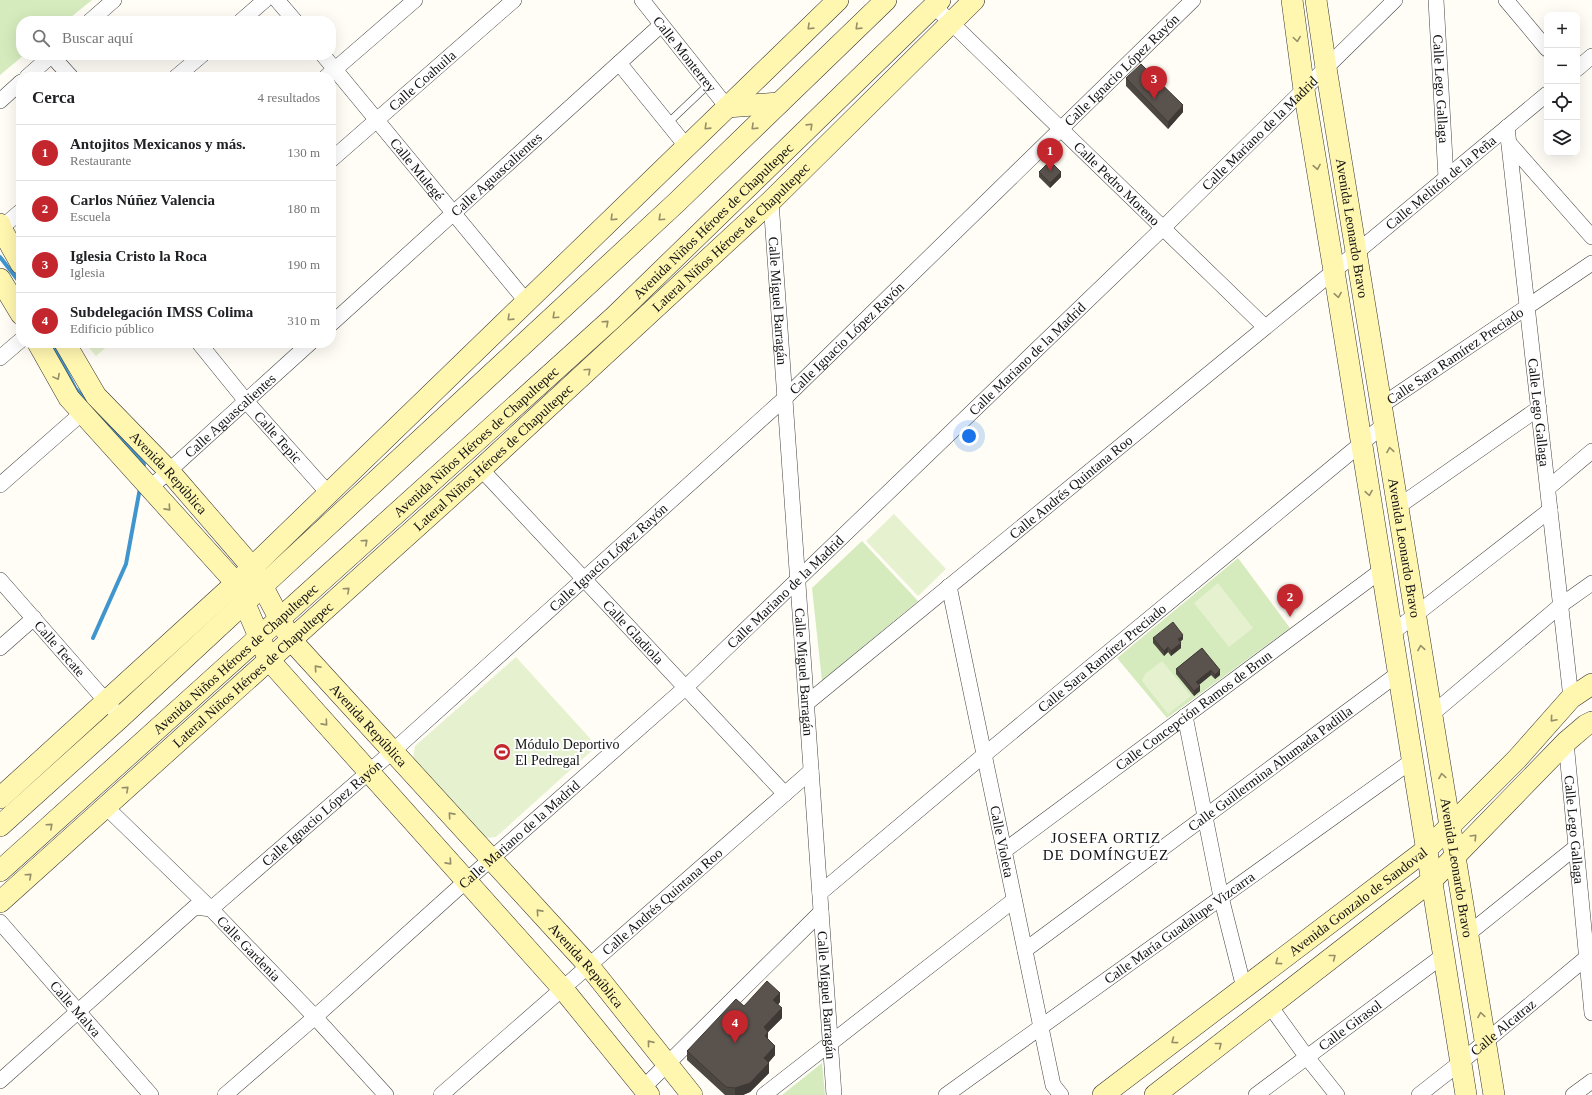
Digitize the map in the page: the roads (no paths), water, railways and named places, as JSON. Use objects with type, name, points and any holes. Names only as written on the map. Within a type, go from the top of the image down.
[{"type":"street","points":[[96,16],[114,0]]},
{"type":"street","points":[[247,16],[265,0]]},
{"type":"street","points":[[278,0],[291,16]]},
{"type":"street","points":[[332,72],[415,0]]},
{"type":"street","name":"Calle Coahuila","points":[[336,156],[514,0]]},
{"type":"street","name":"Calle Monterrey","points":[[642,0],[727,107]]},
{"type":"street","points":[[0,798],[236,583],[838,0]]},
{"type":"street","points":[[0,826],[120,718],[677,202],[886,0]]},
{"type":"street","name":"Lateral Niños Héroes de Chapultepec","points":[[0,902],[481,469],[771,201],[974,0]]},
{"type":"street","name":"Calle Ignacio López Rayón","points":[[211,909],[393,751],[785,398],[1193,0]]},
{"type":"street","name":"Avenida Leonardo Bravo","points":[[1292,0],[1304,90],[1466,1095]]},
{"type":"street","name":"Avenida Leonardo Bravo","points":[[1316,0],[1494,1095]]},
{"type":"street","name":"Calle Mariano de la Madrid","points":[[225,1095],[315,1017],[466,881],[492,860],[685,688],[1163,228],[1395,0]]},
{"type":"street","name":"Calle Lego Gallaga","points":[[1436,0],[1446,178]]},
{"type":"street","points":[[1506,0],[1546,48]]},
{"type":"street","name":"Calle Pedro Moreno","points":[[934,2],[951,22],[1265,327]]},
{"type":"street","name":"Avenida Niños Héroes de Chapultepec","points":[[0,871],[615,316],[934,2]]},
{"type":"street","name":"Calle Aguascalientes","points":[[336,319],[661,25]]},
{"type":"street","points":[[1580,66],[1592,56]]},
{"type":"street","points":[[33,72],[46,60]]},
{"type":"street","points":[[56,60],[67,72]]},
{"type":"street","points":[[182,72],[196,60]]},
{"type":"street","name":"Calle Mulegé","points":[[325,60],[331,72]]},
{"type":"street","points":[[619,62],[686,146]]},
{"type":"street","name":"Calle Mulegé","points":[[336,78],[377,120],[526,301]]},
{"type":"street","points":[[0,101],[16,87]]},
{"type":"street","name":"Calle Melitón de la Peña","points":[[1334,270],[1544,96]]},
{"type":"street","points":[[727,107],[779,103]]},
{"type":"street","name":"Calle Lego Gallaga","points":[[1507,127],[1571,698]]},
{"type":"street","points":[[1509,143],[1592,237]]},
{"type":"street","name":"Calle Miguel Barragán","points":[[771,201],[834,1095]]},
{"type":"street","points":[[16,215],[0,227],[16,255]]},
{"type":"street","name":"Calle Sara Ramírez Preciado","points":[[820,893],[984,755],[1362,443],[1384,415],[1528,307],[1592,263]]},
{"type":"street","name":"Calle Andrés Quintana Roo","points":[[807,703],[1334,270]]},
{"type":"street","points":[[0,279],[16,306]]},
{"type":"street","points":[[0,358],[16,344]]},
{"type":"street","name":"Avenida República","points":[[41,348],[68,398],[236,583],[269,660],[563,989],[646,1091]]},
{"type":"street","name":"Avenida República","points":[[68,348],[96,396],[169,471],[252,567],[291,640],[588,966],[692,1095]]},
{"type":"street","name":"Calle Tepic","points":[[203,348],[246,401],[328,493]]},
{"type":"street","name":"Calle Aguascalientes","points":[[150,488],[304,348]]},
{"type":"street","points":[[1399,506],[1539,408]]},
{"type":"street","points":[[0,485],[82,413]]},
{"type":"street","points":[[1548,488],[1592,451]]},
{"type":"street","name":"Calle Gladiola","points":[[481,469],[785,794]]},
{"type":"street","points":[[328,493],[385,473]]},
{"type":"street","points":[[1392,633],[1550,510]]},
{"type":"street","name":"Calle Concepción Ramos de Brun","points":[[1004,851],[1382,570]]},
{"type":"street","name":"Calle Tecate","points":[[0,580],[120,718]]},
{"type":"street","points":[[1432,714],[1561,605],[1592,583]]},
{"type":"street","name":"Calle Violeta","points":[[949,586],[1053,1085],[1061,1095]]},
{"type":"street","points":[[0,648],[34,618]]},
{"type":"street","name":"Calle Guillermina Ahumada Padilla","points":[[1025,950],[1205,815],[1399,673]]},
{"type":"street","name":"Avenida Gonzalo de Sandoval","points":[[1103,1095],[1427,849],[1450,824],[1517,760],[1571,698],[1592,684]]},
{"type":"street","points":[[1185,716],[1221,897],[1244,988]]},
{"type":"street","name":"Avenida Gonzalo de Sandoval","points":[[1156,1095],[1432,880],[1566,742],[1586,724],[1592,722]]},
{"type":"street","name":"Calle Lego Gallaga","points":[[1566,742],[1576,847],[1587,913],[1586,958],[1592,1013]]},
{"type":"street","name":"Calle María Guadalupe Vizcarra","points":[[946,1095],[1413,760]]},
{"type":"street","name":"Calle Andrés Quintana Roo","points":[[442,1095],[811,771]]},
{"type":"street","name":"Calle Gardenia","points":[[106,807],[211,909],[315,1017],[386,1095]]},
{"type":"street","points":[[1468,934],[1576,847]]},
{"type":"street","points":[[764,1095],[1014,900]]},
{"type":"street","points":[[0,1081],[195,907],[211,909]]},
{"type":"street","points":[[646,1091],[667,1064],[821,912]]},
{"type":"street","name":"Calle Malva","points":[[0,922],[151,1095]]},
{"type":"street","name":"Calle Girasol","points":[[1256,1095],[1306,1056],[1444,955]]},
{"type":"street","name":"Calle Alcatraz","points":[[1419,1095],[1586,958]]},
{"type":"street","points":[[1270,1006],[1306,1056],[1337,1095]]},
{"type":"street","points":[[1574,1095],[1592,1080]]},
{"type":"lane","points":[[668,123],[708,85]]},
{"type":"waterway","points":[[0,257],[16,278]]},
{"type":"waterway","points":[[55,348],[75,388],[144,464],[143,469]]},
{"type":"waterway","points":[[93,638],[126,564],[140,488]]},
{"type":"place","name":"Iglesia Cristo la Roca","points":[[1154,99]]},
{"type":"place","name":"Antojitos Mexicanos y más.","points":[[1050,171]]},
{"type":"place","name":"Carlos Núñez Valencia","points":[[1290,617]]},
{"type":"place","name":"Módulo Deportivo El Pedregal","points":[[502,752]]},
{"type":"place","name":"Subdelegación IMSS Colima","points":[[735,1043]]},
{"type":"district","name":"JOSEFA ORTIZ DE DOMÍNGUEZ","points":[[1106,846]]}]
